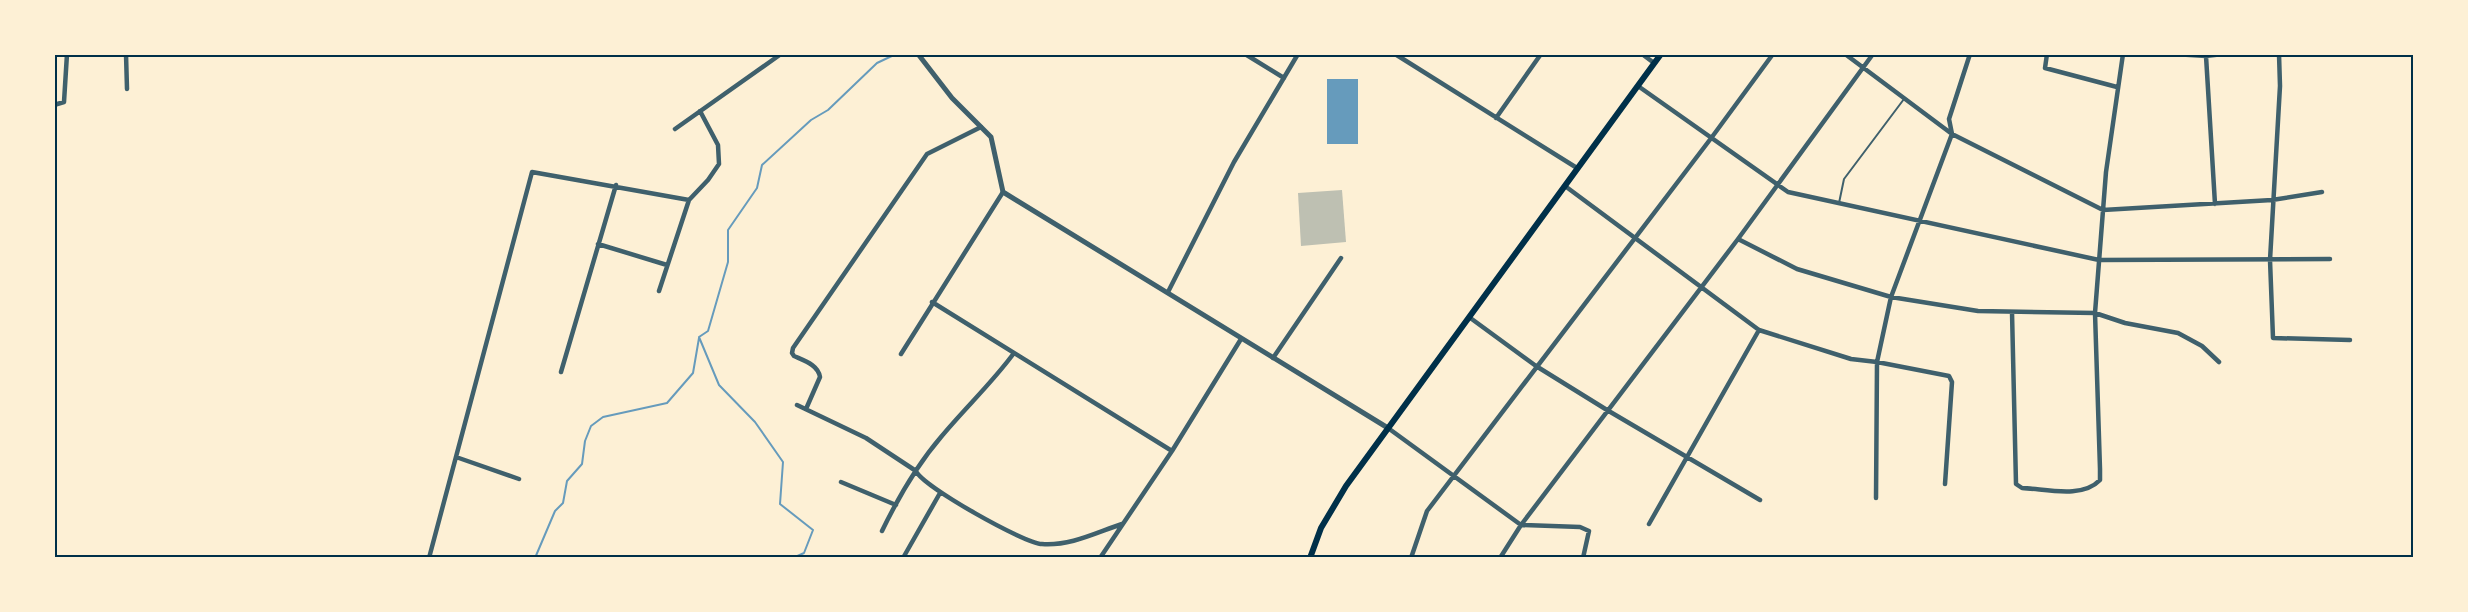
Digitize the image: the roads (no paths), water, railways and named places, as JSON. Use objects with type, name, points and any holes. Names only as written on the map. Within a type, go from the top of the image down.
[{"type":"main road","points":[[1310,558],[1326,520],[1346,486],[1661,54]]},
{"type":"street","points":[[54,105],[64,102],[67,54]]},
{"type":"street","points":[[126,54],[128,89]]},
{"type":"street","points":[[675,129],[781,54]]},
{"type":"street","points":[[901,354],[1003,192],[991,137],[952,98],[918,54]]},
{"type":"street","points":[[1245,54],[1284,78]]},
{"type":"street","points":[[1168,292],[1234,162],[1298,54]]},
{"type":"street","points":[[1395,54],[1577,168]]},
{"type":"street","points":[[1496,118],[1539,56],[1530,54]]},
{"type":"street","points":[[1642,54],[1654,63]]},
{"type":"street","points":[[1411,558],[1427,511],[1773,54]]},
{"type":"street","points":[[1845,54],[1952,134],[2103,210],[2272,200],[2322,192]]},
{"type":"street","points":[[1500,558],[1521,525],[1738,239],[1873,54]]},
{"type":"street","points":[[1876,498],[1877,362],[1892,297],[1952,134],[1949,119],[1970,54]]},
{"type":"street","points":[[2048,54],[2045,68],[2117,87]]},
{"type":"street","points":[[2012,312],[2016,484],[2022,488],[2079,491],[2092,488],[2100,480],[2095,313],[2103,210],[2123,54]]},
{"type":"street","points":[[2174,54],[2206,56],[2223,54]]},
{"type":"street","points":[[2279,54],[2280,86],[2270,260],[2273,338],[2350,340]]},
{"type":"street","points":[[2206,56],[2215,204]]},
{"type":"street","points":[[1638,86],[1788,192],[2099,260],[2330,259]]},
{"type":"street","points":[[659,291],[689,200],[719,164],[718,145],[700,111]]},
{"type":"street","points":[[806,409],[820,377],[819,371],[816,367],[794,356],[793,348],[927,154],[981,127]]},
{"type":"street","points":[[429,558],[532,172],[689,200]]},
{"type":"street","points":[[561,372],[616,186]]},
{"type":"street","points":[[1565,186],[1759,330],[1851,359],[1950,376],[1952,382],[1945,484]]},
{"type":"street","points":[[1003,192],[1388,428],[1452,477],[1521,525],[1580,527],[1589,531],[1583,558]]},
{"type":"street","points":[[1738,239],[1797,268],[1892,297],[1978,311],[2095,313],[2124,323],[2178,333],[2202,346],[2219,362]]},
{"type":"street","points":[[598,244],[667,265]]},
{"type":"street","points":[[1274,358],[1341,258]]},
{"type":"street","points":[[932,302],[1172,451]]},
{"type":"street","points":[[1469,317],[1536,366],[1607,411],[1760,500]]},
{"type":"street","points":[[1649,524],[1759,330]]},
{"type":"street","points":[[1100,558],[1172,451],[1241,339]]},
{"type":"street","points":[[882,531],[916,471],[940,438],[1002,370],[1014,353]]},
{"type":"street","points":[[796,405],[866,438],[916,471],[919,477],[940,493],[1038,544],[1065,545],[1122,524]]},
{"type":"street","points":[[456,457],[519,479]]},
{"type":"street","points":[[840,482],[896,505]]},
{"type":"street","points":[[903,558],[940,493]]},
{"type":"lane","points":[[1839,203],[1844,179],[1904,99]]},
{"type":"water","points":[[1327,79],[1358,79],[1358,144],[1327,144]]},
{"type":"waterway","points":[[793,558],[804,553],[813,530],[780,504],[783,462],[755,422],[719,385],[699,337],[708,331],[728,262],[728,230],[757,188],[762,165],[811,120],[828,110],[877,63],[896,54]]},
{"type":"waterway","points":[[535,558],[555,511],[563,503],[567,481],[582,464],[585,441],[591,426],[603,417],[667,403],[693,373],[699,338]]}]
